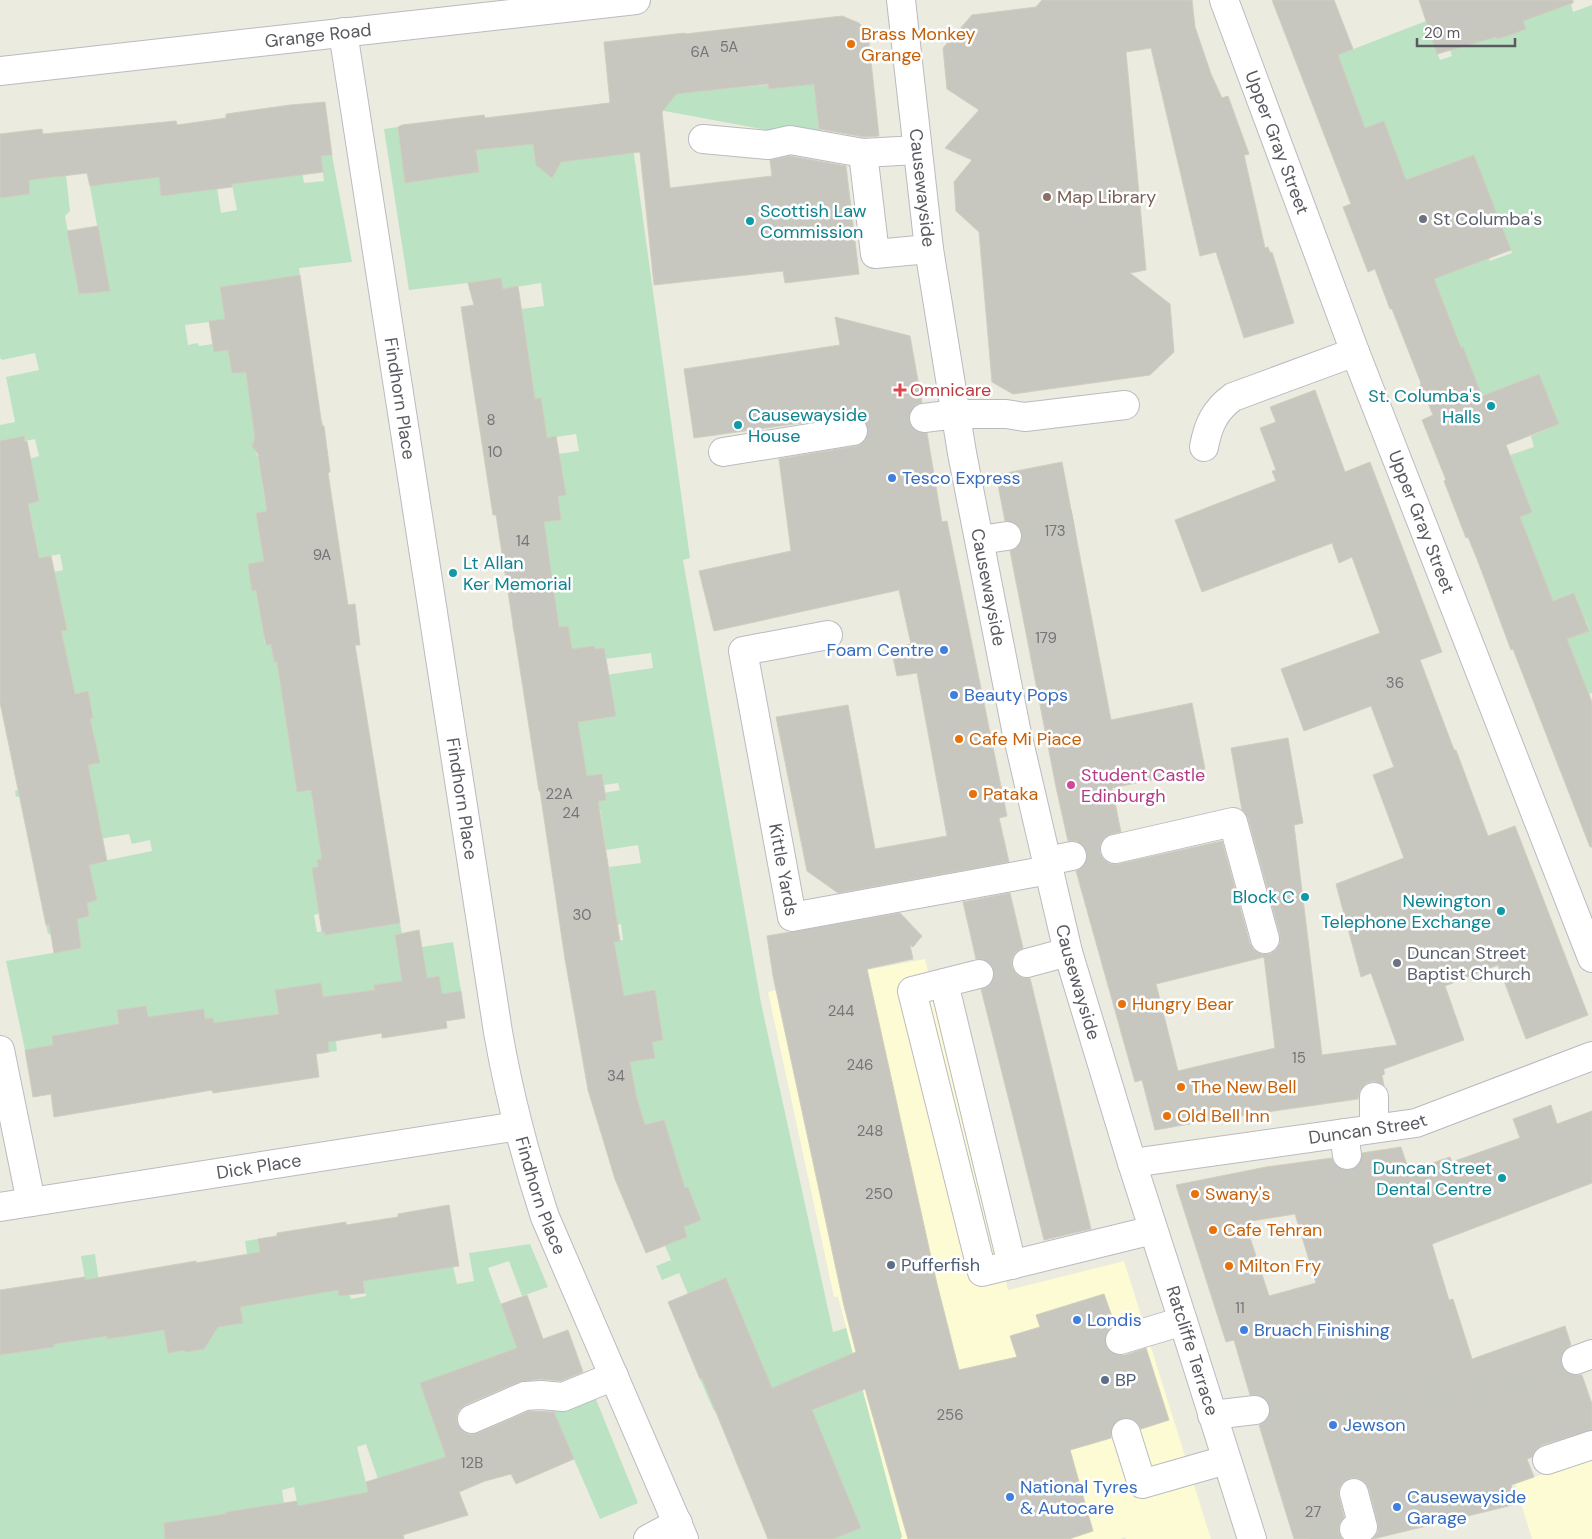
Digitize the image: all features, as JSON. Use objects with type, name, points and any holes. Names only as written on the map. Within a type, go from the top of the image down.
[{"type":"street","name":"Grange Road","points":[[0,72],[636,0]]},
{"type":"street","name":"Causewayside","points":[[901,0],[929,249],[956,414],[1016,729],[1056,862],[1068,952],[1132,1163]]},
{"type":"street","name":"Upper Gray Street","points":[[1224,0],[1355,352],[1592,958]]},
{"type":"street","name":"Findhorn Place","points":[[343,32],[498,1032],[518,1126],[545,1217],[681,1531]]},
{"type":"street","points":[[702,139],[768,144],[790,140],[863,154],[917,150]]},
{"type":"street","points":[[863,154],[875,254],[929,249]]},
{"type":"street","points":[[1204,447],[1206,436],[1214,417],[1225,403],[1233,397],[1355,352]]},
{"type":"street","points":[[924,418],[956,414],[1006,414],[1025,417],[1125,405]]},
{"type":"street","points":[[723,452],[852,431]]},
{"type":"street","points":[[980,540],[1007,536]]},
{"type":"street","name":"Kittle Yards","points":[[828,635],[743,651],[792,917],[1056,862]]},
{"type":"street","points":[[1115,848],[1233,822],[1265,939]]},
{"type":"street","points":[[1026,963],[1068,952]]},
{"type":"street","points":[[979,974],[912,991],[982,1272],[1153,1230]]},
{"type":"street","points":[[0,1050],[31,1202]]},
{"type":"street","name":"Duncan Street","points":[[1132,1163],[1345,1144],[1374,1128],[1416,1123],[1592,1056]]},
{"type":"street","points":[[1374,1097],[1374,1128]]},
{"type":"street","name":"Dick Place","points":[[0,1207],[518,1126]]},
{"type":"street","name":"Ratcliffe Terrace","points":[[1132,1163],[1252,1539]]},
{"type":"street","points":[[1120,1340],[1183,1320]]},
{"type":"street","points":[[472,1419],[525,1396],[563,1396],[614,1376]]},
{"type":"street","points":[[1212,1415],[1255,1410]]},
{"type":"street","points":[[1126,1433],[1142,1484],[1226,1460]]},
{"type":"street","points":[[1547,1460],[1592,1445]]},
{"type":"street","points":[[1354,1493],[1363,1528],[1354,1529]]},
{"type":"street","points":[[648,1539],[681,1531]]},
{"type":"shaded area","points":[[925,959],[1008,1290],[1124,1261],[1211,1539],[1126,1539],[1125,1537],[1120,1539],[900,1539],[902,1536],[838,1297],[834,1297],[768,992]]},
{"type":"shaded area","points":[[1592,1457],[1592,1539],[1532,1539],[1515,1484]]},
{"type":"green space","points":[[1571,4],[1573,12],[1592,5],[1592,693],[1589,694],[1567,639],[1589,630],[1586,621],[1578,624],[1578,602],[1574,593],[1552,601],[1520,517],[1532,512],[1510,455],[1534,447],[1531,436],[1559,424],[1539,374],[1482,396],[1463,347],[1458,349],[1434,279],[1478,230],[1490,261],[1512,253],[1474,156],[1394,187],[1331,142],[1338,55],[1426,21],[1440,60],[1452,56],[1450,50],[1495,34],[1497,39],[1525,29],[1523,21]]},
{"type":"green space","points":[[813,70],[820,140],[627,104],[690,558],[683,560],[761,1003],[833,1332],[846,1328],[902,1537],[900,1539],[833,1539],[822,1436],[739,1470],[735,1460],[788,1438],[804,1414],[830,1403],[816,1370],[714,1411],[700,1379],[758,1354],[726,1278],[688,1294],[679,1273],[662,1280],[656,1266],[671,1260],[665,1246],[687,1237],[684,1227],[701,1219],[688,1187],[676,1192],[670,1141],[664,1120],[645,1125],[634,1088],[630,1062],[654,1058],[652,1042],[663,1040],[655,991],[624,996],[616,951],[596,954],[594,945],[623,940],[621,924],[617,925],[609,867],[641,863],[638,845],[606,850],[600,809],[574,812],[573,805],[604,800],[603,793],[620,790],[618,783],[604,785],[602,774],[587,776],[578,722],[616,716],[614,704],[599,676],[653,668],[651,653],[605,659],[595,649],[572,649],[568,626],[514,634],[512,625],[522,624],[555,597],[545,531],[514,527],[561,520],[558,496],[566,495],[543,456],[579,451],[576,434],[494,446],[535,399],[521,309],[544,306],[541,283],[503,289],[501,279],[409,290],[384,129],[398,127],[406,183],[479,172],[476,150],[495,147],[533,142],[536,164],[597,157],[590,105],[692,92],[768,85]]},
{"type":"green space","points":[[332,155],[352,262],[299,268],[300,275],[220,287],[225,320],[185,325],[188,345],[198,343],[199,346],[213,344],[228,350],[232,373],[312,362],[320,421],[322,420],[323,426],[253,443],[271,481],[262,483],[267,511],[256,513],[260,534],[298,555],[248,564],[252,591],[284,586],[268,633],[264,634],[265,645],[271,644],[274,662],[287,660],[360,676],[361,683],[282,695],[297,792],[376,780],[327,797],[312,800],[315,813],[329,811],[332,832],[318,834],[322,859],[317,860],[321,913],[314,915],[317,932],[400,923],[402,933],[395,935],[397,951],[453,942],[461,991],[442,994],[438,976],[375,985],[375,990],[337,995],[343,1040],[336,1041],[337,1051],[329,1052],[326,1029],[279,1014],[238,1020],[218,1046],[213,1018],[205,1019],[204,1009],[164,1084],[166,1099],[161,1099],[146,1006],[117,1010],[120,1031],[84,1030],[52,1036],[56,1062],[31,1049],[25,1050],[6,961],[81,948],[78,929],[48,934],[46,925],[89,916],[87,903],[97,900],[91,875],[81,876],[79,866],[152,851],[150,840],[132,844],[129,834],[100,839],[52,789],[16,797],[15,791],[70,769],[99,763],[87,720],[93,718],[87,691],[1,709],[0,702],[27,696],[61,631],[67,630],[60,597],[51,592],[9,582],[63,570],[60,554],[25,561],[0,537],[34,530],[31,518],[20,520],[17,506],[39,501],[29,459],[39,456],[35,439],[25,441],[24,436],[4,440],[8,463],[0,465],[0,425],[15,422],[6,377],[39,370],[35,353],[2,360],[0,358],[0,198],[30,194],[29,180],[66,175],[70,211],[65,216],[79,294],[109,291],[89,181],[159,177],[161,196],[185,193],[300,159],[304,183],[324,181],[321,156]],"holes":[[[232,185],[237,210],[221,213],[217,188]]]},
{"type":"green space","points":[[258,1239],[269,1302],[338,1290],[339,1296],[350,1295],[351,1299],[366,1296],[359,1256],[453,1266],[457,1284],[474,1281],[469,1253],[530,1244],[548,1287],[522,1296],[509,1261],[488,1268],[517,1348],[420,1383],[431,1413],[453,1413],[471,1424],[491,1428],[448,1459],[438,1460],[382,1477],[385,1487],[381,1488],[366,1444],[357,1447],[380,1539],[298,1507],[294,1487],[282,1490],[289,1538],[285,1539],[244,1509],[226,1512],[230,1539],[0,1539],[0,1355],[54,1347],[54,1344],[89,1302],[81,1256],[95,1254],[107,1339],[164,1330],[168,1352],[184,1350],[185,1352],[204,1349],[209,1341],[205,1321],[243,1323],[239,1302],[254,1300],[245,1241]]},
{"type":"green space","points":[[593,1392],[638,1503],[600,1519],[552,1409]]},
{"type":"building","name":"Map Library","points":[[1042,0],[1192,0],[1195,27],[1211,74],[1222,98],[1228,96],[1249,154],[1244,155],[1265,248],[1268,247],[1270,253],[1272,252],[1294,323],[1244,338],[1216,252],[1200,256],[1151,48],[1126,52],[1146,270],[1130,273],[1170,304],[1174,352],[1150,375],[1013,394],[992,382],[979,232],[956,211],[954,182],[972,160],[945,148],[979,110],[947,89],[943,48],[972,15],[1036,7]]},
{"type":"building","points":[[1272,0],[1334,0],[1353,49],[1338,55],[1365,128],[1384,121],[1406,180],[1474,155],[1511,250],[1434,279],[1482,396],[1539,374],[1559,424],[1506,445],[1532,512],[1520,517],[1553,601],[1574,593],[1589,631],[1567,639],[1592,702],[1592,847],[1590,847],[1513,649],[1511,650],[1479,564],[1468,537],[1466,538],[1444,481],[1446,480],[1422,420],[1433,415],[1375,269],[1368,272],[1343,207],[1351,204]]},
{"type":"building","points":[[1419,0],[1573,0],[1573,3],[1523,21],[1526,29],[1513,34],[1437,54]]},
{"type":"building","points":[[842,16],[859,23],[868,33],[879,136],[864,137],[819,129],[814,84],[769,89],[768,84],[676,94],[662,112],[670,188],[772,176],[770,160],[790,156],[846,166],[859,274],[785,283],[783,271],[654,285],[640,152],[561,162],[552,178],[536,165],[533,144],[476,150],[479,172],[405,183],[398,127],[402,125],[484,115],[485,118],[610,103],[604,42]]},
{"type":"building","points":[[325,102],[332,155],[321,156],[323,172],[232,184],[232,187],[161,196],[159,177],[90,186],[87,173],[29,180],[30,194],[0,198],[0,134],[42,129],[43,134],[176,121],[177,125],[226,118],[226,114]]},
{"type":"building","points":[[98,226],[110,291],[79,294],[67,231]]},
{"type":"building","points":[[300,275],[322,426],[324,426],[330,472],[328,473],[348,605],[355,604],[360,645],[355,645],[400,923],[325,935],[324,931],[322,932],[312,868],[318,867],[317,860],[322,859],[311,790],[297,792],[277,662],[274,662],[271,644],[266,645],[256,590],[252,591],[248,564],[264,561],[256,513],[267,511],[258,454],[252,446],[255,438],[246,372],[232,373],[228,350],[214,352],[209,321],[225,319],[220,287]]},
{"type":"building","points":[[501,278],[503,289],[518,286],[535,399],[541,398],[547,438],[556,436],[566,495],[558,496],[561,520],[544,522],[559,627],[568,626],[572,649],[594,646],[595,649],[604,648],[616,716],[578,722],[587,776],[602,774],[606,800],[598,801],[620,941],[614,942],[624,996],[655,990],[663,1040],[652,1042],[655,1058],[630,1062],[636,1095],[645,1125],[664,1120],[685,1188],[688,1187],[701,1220],[684,1227],[687,1237],[646,1253],[615,1179],[588,1090],[565,959],[496,515],[493,515],[461,307],[474,305],[468,283]]},
{"type":"building","points":[[835,317],[910,336],[922,403],[915,405],[910,412],[909,420],[911,427],[918,432],[927,433],[942,522],[947,521],[1007,816],[999,818],[1009,862],[838,893],[807,871],[776,717],[848,705],[875,849],[947,836],[917,673],[897,676],[891,648],[911,644],[899,590],[714,631],[699,571],[791,551],[779,459],[856,446],[863,443],[867,437],[868,428],[865,421],[859,417],[851,416],[694,438],[684,369],[840,345]]},
{"type":"building","points":[[1315,390],[1345,472],[1370,462],[1442,652],[1420,660],[1454,750],[1456,750],[1488,836],[1515,826],[1588,1015],[1526,1039],[1498,965],[1445,986],[1464,1040],[1381,1070],[1384,1086],[1374,1081],[1367,1083],[1360,1090],[1358,1099],[1230,1117],[1155,1130],[1142,1080],[1135,1082],[1076,871],[1083,867],[1087,861],[1087,852],[1084,846],[1077,841],[1068,841],[1010,551],[1017,548],[1021,542],[1022,533],[1019,526],[1013,522],[1005,521],[996,475],[1062,462],[1111,720],[1192,703],[1205,769],[1112,788],[1121,832],[1104,838],[1100,845],[1100,853],[1103,859],[1110,864],[1118,864],[1222,841],[1250,944],[1254,950],[1262,954],[1270,954],[1276,950],[1280,943],[1280,935],[1248,818],[1242,810],[1231,748],[1288,738],[1303,823],[1294,825],[1322,1055],[1397,1045],[1371,973],[1361,977],[1336,884],[1404,858],[1373,775],[1394,767],[1371,706],[1304,731],[1281,669],[1380,633],[1352,557],[1339,563],[1332,543],[1202,592],[1175,520],[1276,481],[1272,471],[1276,470],[1260,428],[1276,422],[1270,407]],"holes":[[[1264,957],[1275,1048],[1178,1071],[1156,984]]]},
{"type":"building","points":[[24,436],[25,442],[27,441],[39,501],[28,504],[39,558],[51,556],[67,630],[61,631],[75,694],[88,691],[93,718],[90,719],[100,763],[88,765],[107,861],[89,865],[97,900],[87,903],[89,916],[77,919],[81,948],[54,953],[49,924],[46,925],[0,702],[0,441]]},
{"type":"building","points":[[1010,893],[1023,948],[1016,952],[1012,959],[1012,967],[1016,974],[1023,978],[1030,978],[1091,1229],[1044,1240],[981,989],[990,985],[994,979],[994,971],[990,963],[984,959],[976,959],[963,902]]},
{"type":"building","points":[[900,913],[922,936],[913,947],[910,945],[913,959],[867,969],[937,1284],[959,1370],[1017,1357],[1010,1336],[1040,1327],[1036,1315],[1104,1294],[1115,1325],[1109,1329],[1105,1336],[1105,1345],[1110,1352],[1117,1355],[1125,1355],[1146,1348],[1169,1420],[1141,1429],[1136,1421],[1130,1418],[1122,1418],[1114,1423],[1111,1430],[1111,1438],[1070,1450],[1093,1531],[1069,1539],[908,1539],[865,1389],[812,1410],[861,1528],[833,1539],[768,1539],[702,1378],[700,1379],[668,1302],[726,1278],[772,1388],[856,1352],[844,1306],[773,976],[767,936]]},
{"type":"building","points":[[419,930],[427,978],[439,976],[442,994],[461,991],[465,1018],[446,1021],[447,1028],[382,1038],[382,1033],[328,1042],[329,1052],[316,1054],[319,1077],[213,1093],[212,1090],[54,1117],[51,1094],[33,1097],[25,1050],[53,1045],[52,1036],[119,1024],[117,1010],[146,1006],[148,1017],[204,1009],[205,1019],[213,1018],[214,1023],[279,1014],[275,990],[321,983],[323,997],[375,990],[374,985],[402,981],[395,935]]},
{"type":"building","points":[[1551,1105],[1557,1124],[1592,1111],[1592,1183],[1432,1244],[1449,1300],[1453,1299],[1472,1359],[1565,1326],[1571,1345],[1564,1350],[1561,1357],[1561,1365],[1566,1372],[1582,1375],[1592,1404],[1592,1430],[1542,1445],[1536,1449],[1532,1457],[1527,1459],[1534,1477],[1511,1485],[1517,1504],[1373,1539],[1378,1532],[1378,1524],[1369,1489],[1365,1482],[1358,1478],[1350,1478],[1343,1482],[1339,1489],[1344,1517],[1339,1525],[1342,1539],[1294,1539],[1259,1425],[1269,1417],[1270,1408],[1267,1400],[1262,1396],[1250,1395],[1234,1340],[1226,1342],[1176,1185],[1266,1167],[1332,1158],[1334,1164],[1341,1169],[1350,1170],[1356,1168],[1361,1161],[1362,1153],[1401,1147],[1409,1171],[1450,1157],[1452,1162],[1520,1138],[1513,1119]],"holes":[[[1295,1214],[1316,1283],[1269,1296],[1245,1222]]]},
{"type":"building","points":[[449,1205],[459,1266],[363,1281],[365,1293],[339,1296],[338,1290],[240,1307],[243,1323],[218,1327],[204,1349],[168,1353],[164,1330],[107,1339],[107,1336],[54,1344],[54,1347],[0,1355],[0,1290],[85,1277],[85,1280],[260,1252],[258,1239],[277,1236],[277,1233],[346,1222],[346,1225],[398,1217],[398,1214]]},
{"type":"building","points":[[527,1295],[543,1339],[568,1330],[583,1372],[561,1381],[540,1379],[519,1382],[465,1405],[459,1410],[456,1418],[458,1425],[463,1432],[471,1435],[529,1411],[554,1412],[574,1459],[516,1484],[511,1474],[485,1481],[459,1492],[468,1515],[403,1535],[404,1539],[165,1539],[164,1523],[297,1501],[298,1506],[368,1492],[366,1482],[446,1457],[420,1383],[517,1348],[501,1304]]},
{"type":"tunnel","points":[[853,431],[924,418]]},
{"type":"tunnel","points":[[1007,536],[1074,524]]},
{"type":"tunnel","points":[[1072,856],[1115,849]]},
{"type":"tunnel","points":[[979,974],[1027,963]]},
{"type":"tunnel","points":[[1367,1049],[1374,1097]]},
{"type":"tunnel","points":[[1347,1155],[1353,1205]]},
{"type":"tunnel","points":[[1120,1340],[1099,1347],[1126,1433]]},
{"type":"tunnel","points":[[1255,1410],[1482,1391],[1576,1360]]},
{"type":"tunnel","points":[[1309,1539],[1354,1529]]},
{"type":"place","name":"Brass Monkey Grange","points":[[851,44]]},
{"type":"place","name":"Map Library","points":[[1047,197]]},
{"type":"place","name":"St Columba's","points":[[1423,219]]},
{"type":"place","name":"Scottish Law Commission","points":[[750,221]]},
{"type":"place","name":"Omnicare","points":[[900,390]]},
{"type":"place","name":"St. Columba's Halls","points":[[1491,406]]},
{"type":"place","name":"Causewayside House","points":[[738,425]]},
{"type":"place","name":"Tesco Express","points":[[892,478]]},
{"type":"place","name":"Lt Allan Ker Memorial","points":[[453,573]]},
{"type":"place","name":"Foam Centre","points":[[944,650]]},
{"type":"place","name":"Beauty Pops","points":[[954,695]]},
{"type":"place","name":"Cafe Mi Piace","points":[[959,739]]},
{"type":"place","name":"Student Castle Edinburgh","points":[[1071,785]]},
{"type":"place","name":"Pataka","points":[[973,794]]},
{"type":"place","name":"Block C","points":[[1305,897]]},
{"type":"place","name":"Newington Telephone Exchange","points":[[1501,911]]},
{"type":"place","name":"Duncan Street Baptist Church","points":[[1397,963]]},
{"type":"place","name":"Hungry Bear","points":[[1122,1004]]},
{"type":"place","name":"The New Bell","points":[[1181,1087]]},
{"type":"place","name":"Old Bell Inn","points":[[1167,1116]]},
{"type":"place","name":"Duncan Street Dental Centre","points":[[1502,1178]]},
{"type":"place","name":"Swany's","points":[[1195,1194]]},
{"type":"place","name":"Cafe Tehran","points":[[1213,1230]]},
{"type":"place","name":"Pufferfish","points":[[891,1265]]},
{"type":"place","name":"Milton Fry","points":[[1229,1266]]},
{"type":"place","name":"Londis","points":[[1077,1320]]},
{"type":"place","name":"Bruach Finishing","points":[[1244,1330]]},
{"type":"place","name":"BP","points":[[1105,1380]]},
{"type":"place","name":"Jewson","points":[[1333,1425]]},
{"type":"place","name":"National Tyres & Autocare","points":[[1010,1497]]},
{"type":"place","name":"Causewayside Garage","points":[[1397,1507]]}]
